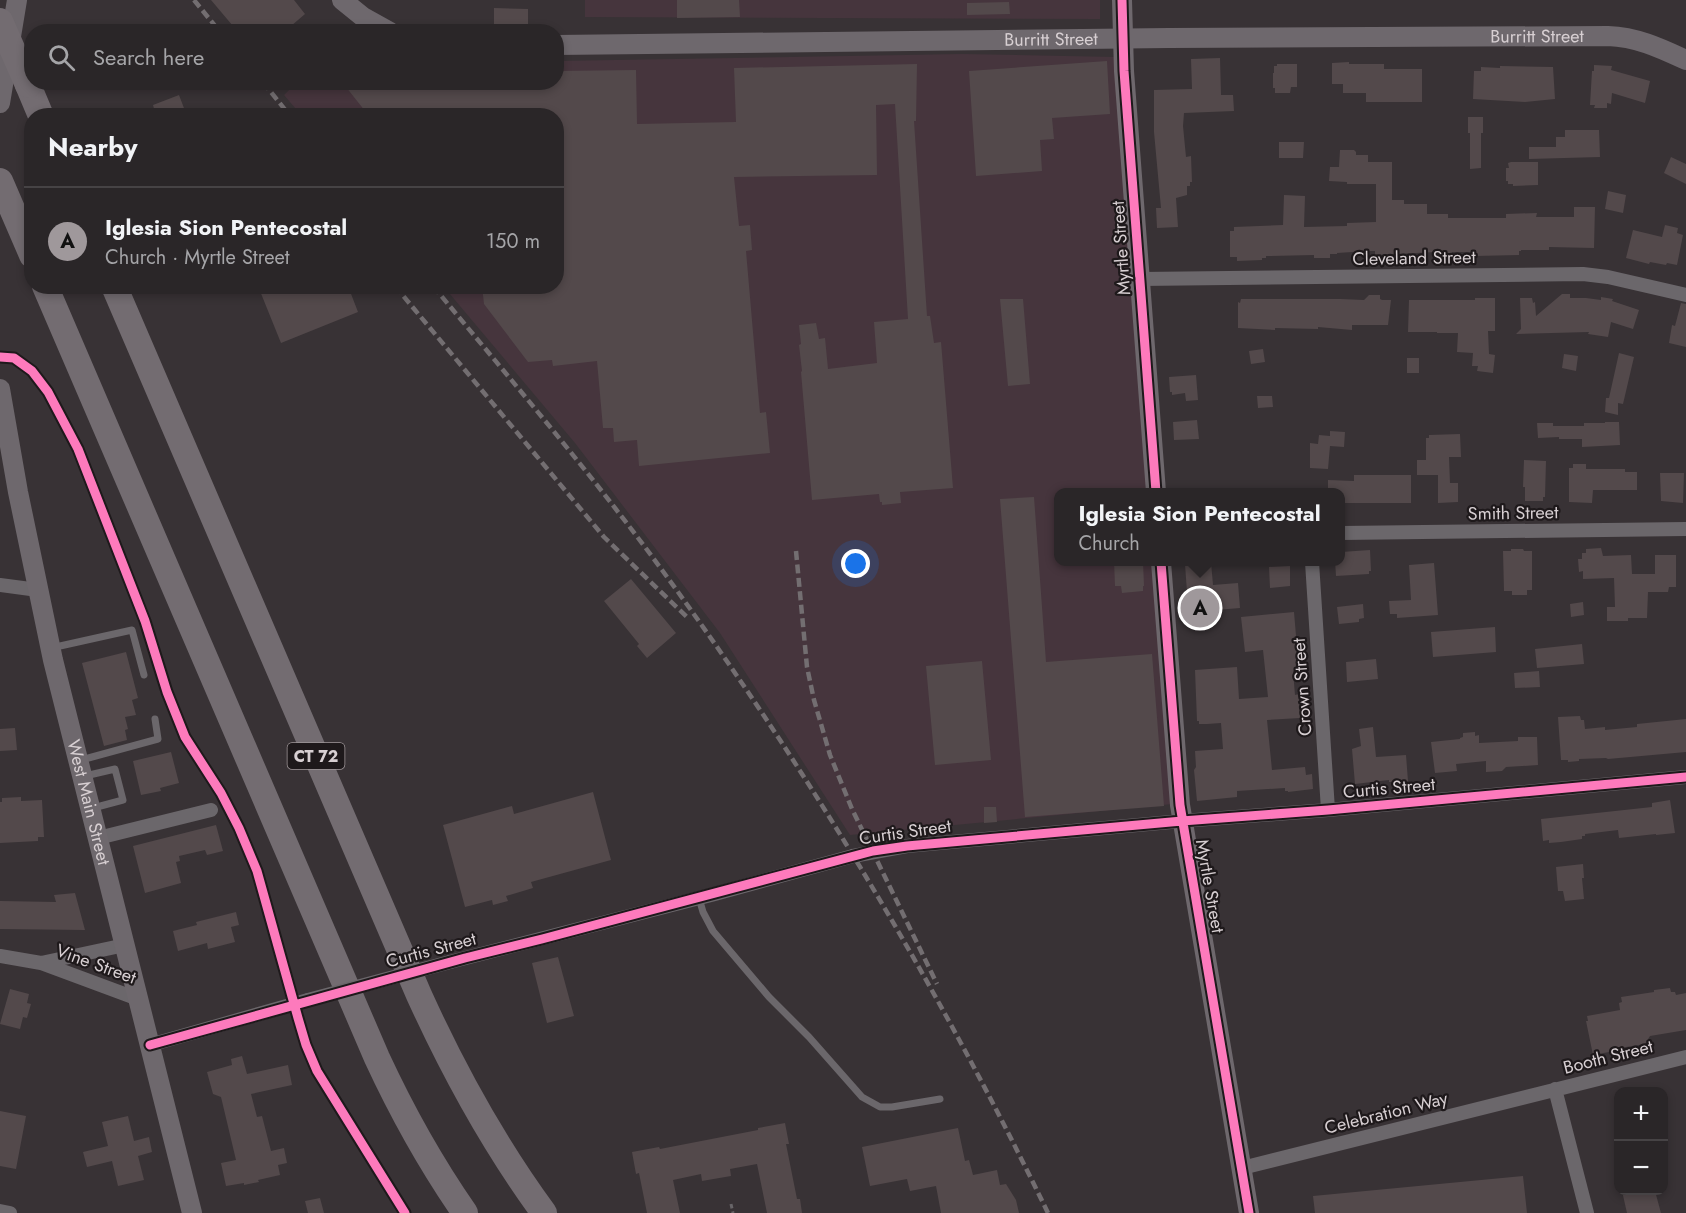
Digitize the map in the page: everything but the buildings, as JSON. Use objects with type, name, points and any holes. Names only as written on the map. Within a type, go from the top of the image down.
[{"type":"highway","points":[[0,21],[24,77]]},
{"type":"highway","points":[[30,90],[38,108]]},
{"type":"highway","points":[[0,181],[24,236]]},
{"type":"highway","points":[[48,294],[380,1065],[424,1148],[465,1213]]},
{"type":"highway","name":"CT 72","points":[[117,294],[419,995],[463,1085],[507,1160],[544,1213]]},
{"type":"highway","points":[[507,1160],[562,1213]]},
{"type":"street","points":[[0,103],[17,0]]},
{"type":"street","points":[[342,0],[376,24]]},
{"type":"street","name":"Myrtle Street","points":[[1122,0],[1156,488]]},
{"type":"street","name":"Burritt Street","points":[[564,45],[1613,36],[1642,41],[1686,60]]},
{"type":"street","name":"Cleveland Street","points":[[1140,279],[1583,274],[1608,277],[1686,295]]},
{"type":"street","name":"West Main Street","points":[[0,389],[11,457],[51,648],[192,1213]]},
{"type":"street","name":"Smith Street","points":[[1345,533],[1686,529]]},
{"type":"street","name":"Myrtle Street","points":[[1161,566],[1182,821],[1250,1213]]},
{"type":"street","name":"Crown Street","points":[[1312,566],[1328,810]]},
{"type":"street","points":[[0,585],[38,590]]},
{"type":"street","name":"Curtis Street","points":[[150,1045],[450,962],[853,856],[906,846],[1686,777]]},
{"type":"street","points":[[98,838],[211,810]]},
{"type":"street","name":"Vine Street","points":[[41,963],[125,945]]},
{"type":"street","name":"Vine Street","points":[[0,956],[41,963],[138,999]]},
{"type":"street","name":"Booth Street","points":[[1539,1093],[1686,1057]]},
{"type":"street","points":[[1555,1089],[1587,1213]]},
{"type":"street","name":"Celebration Way","points":[[1242,1168],[1539,1093]]},
{"type":"street","points":[[0,1211],[10,1213]]},
{"type":"lane","points":[[51,648],[132,630],[144,675]]},
{"type":"lane","points":[[80,769],[158,739],[155,719]]},
{"type":"lane","points":[[80,769],[115,769],[123,800],[90,809]]},
{"type":"lane","points":[[699,898],[712,932],[769,997],[862,1096],[880,1107],[940,1099]]},
{"type":"path","points":[[731,1204],[733,1213]]},
{"type":"shaded area","points":[[585,0],[1100,0],[1100,19],[585,17]]},
{"type":"shaded area","points":[[962,54],[1115,57],[1149,488],[1054,488],[1054,566],[1154,566],[1173,804],[850,835],[720,633],[575,443],[450,294],[564,294],[564,108],[295,108],[284,95],[289,90],[564,90],[564,61]]},
{"type":"railway","points":[[194,0],[214,24]]},
{"type":"railway","points":[[269,90],[284,108]]},
{"type":"railway","points":[[402,294],[604,537],[689,619]]},
{"type":"railway","points":[[440,294],[607,497],[717,646],[769,724],[870,883],[917,964],[963,1046],[1048,1213]]},
{"type":"railway","points":[[796,551],[807,667],[830,755],[852,809],[937,984]]},
{"type":"cycle path","points":[[1122,0],[1124,71],[1156,488]]},
{"type":"cycle path","points":[[0,357],[14,358],[32,371],[48,392],[78,449],[145,621],[167,692],[185,737],[221,793],[257,871],[306,1045],[317,1071],[405,1213]]},
{"type":"cycle path","points":[[1161,566],[1180,805],[1249,1213]]},
{"type":"cycle path","points":[[150,1045],[465,958],[873,851],[907,846],[1686,777]]},
{"type":"place","name":"Iglesia Sion Pentecostal","points":[[1200,608]]}]
